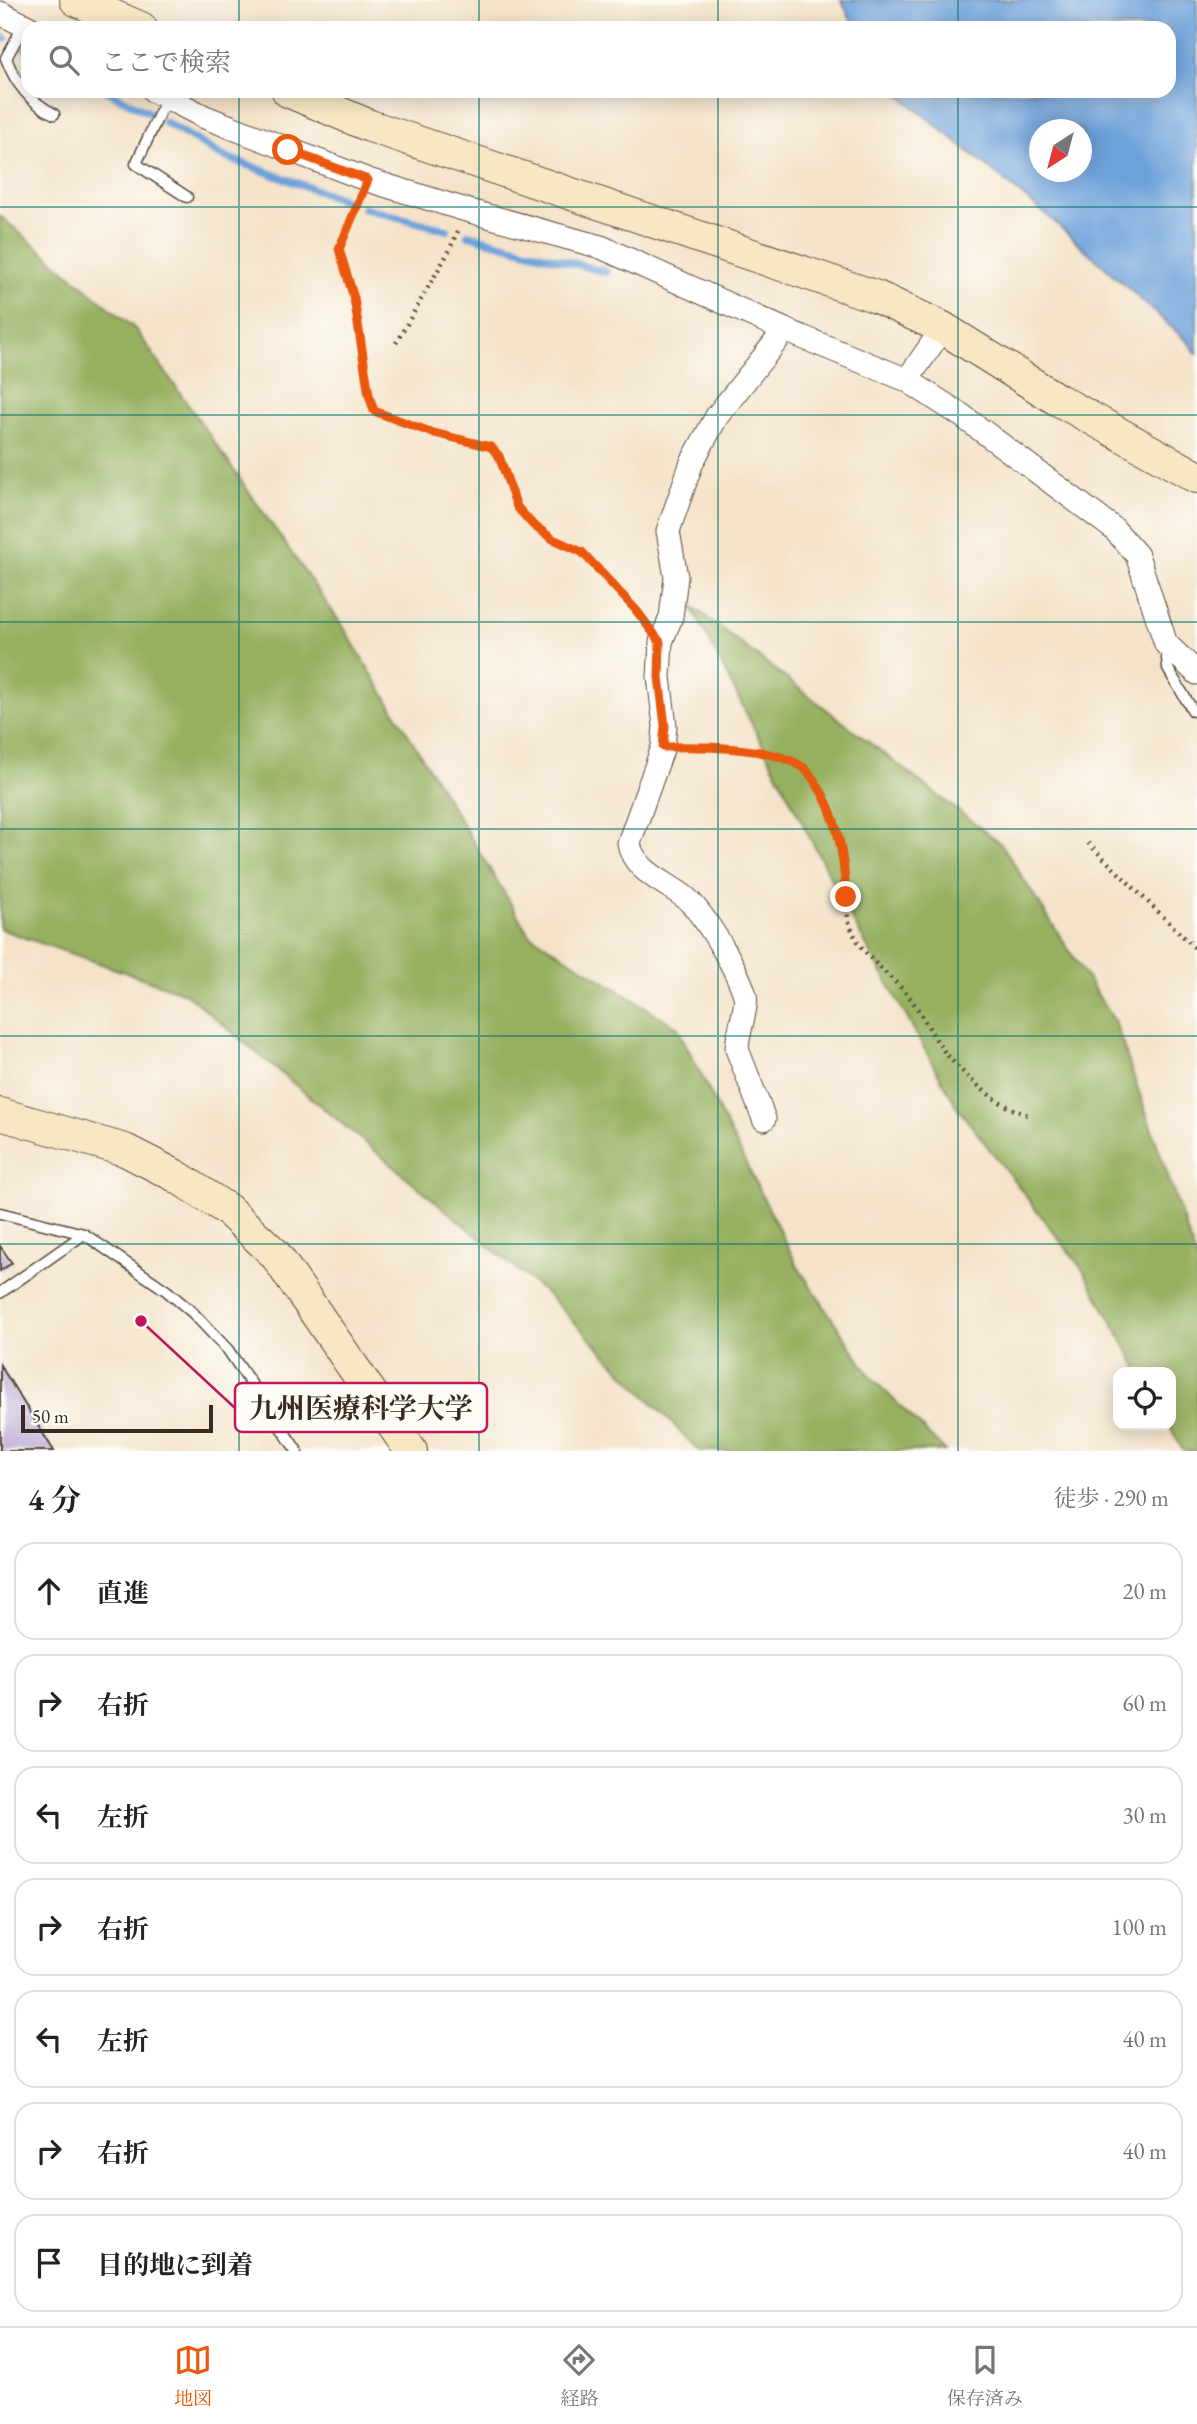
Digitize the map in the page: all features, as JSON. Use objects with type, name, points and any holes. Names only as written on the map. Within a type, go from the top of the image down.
[{"type":"street","points":[[76,0],[125,21]]},
{"type":"street","points":[[0,13],[21,23]]},
{"type":"street","points":[[169,98],[205,117],[368,180],[601,247],[785,330],[907,380],[961,415],[1114,528],[1137,555],[1166,644],[1197,673]]},
{"type":"street","points":[[304,98],[370,126],[877,297],[943,328],[1055,398],[1197,477]]},
{"type":"street","points":[[907,380],[943,328]]},
{"type":"street","points":[[764,1119],[737,1049],[746,998],[732,967],[712,930],[686,899],[631,855],[629,844],[663,747],[665,726],[659,677],[660,642],[671,617],[676,577],[668,531],[692,462],[717,416],[785,330]]},
{"type":"street","points":[[0,1114],[125,1150],[176,1177],[228,1210],[275,1254],[411,1451]]},
{"type":"lane","points":[[21,34],[3,57],[12,76],[21,86]]},
{"type":"lane","points":[[31,98],[37,105],[54,114]]},
{"type":"lane","points":[[160,98],[136,164],[187,197]]},
{"type":"lane","points":[[1166,644],[1168,668],[1193,711]]},
{"type":"lane","points":[[0,1213],[84,1234],[167,1291],[193,1313],[228,1350],[298,1451]]},
{"type":"lane","points":[[0,1293],[84,1234]]},
{"type":"path","points":[[368,180],[339,249],[354,298],[369,395],[374,411],[430,432],[491,447],[499,456],[517,507],[533,525],[553,539],[582,552],[636,610],[660,642]]},
{"type":"path","points":[[396,343],[448,253],[466,210]]},
{"type":"path","points":[[663,747],[752,750],[805,768],[822,792],[836,827],[844,866],[851,928],[867,956],[907,994],[944,1051],[977,1084],[1014,1111],[1028,1115]]},
{"type":"path","points":[[1088,843],[1197,950]]},
{"type":"green space","points":[[0,216],[136,330],[344,628],[529,934],[677,1027],[798,1267],[871,1377],[945,1451],[699,1451],[548,1295],[185,993],[0,929]]},
{"type":"green space","points":[[691,605],[1001,844],[1115,1022],[1197,1261],[1197,1451],[1183,1451],[1172,1430],[1176,1430],[1176,1367],[1137,1367],[1083,1270],[957,1107],[849,914]]},
{"type":"water","points":[[841,0],[1197,0],[1197,354],[1188,342],[1049,217],[903,98],[1176,98],[1176,21],[852,21]]},
{"type":"building","points":[[0,1246],[12,1263],[0,1271]]},
{"type":"building","points":[[0,1365],[54,1451],[0,1451]]},
{"type":"waterway","points":[[0,36],[5,39]]},
{"type":"waterway","points":[[121,98],[148,112]]},
{"type":"waterway","points":[[165,122],[220,155],[349,202]]},
{"type":"waterway","points":[[364,208],[447,230]]},
{"type":"waterway","points":[[468,235],[606,272]]},
{"type":"place","name":"九州医療科学大学","points":[[141,1321]]},
{"type":"route","points":[[288,150],[368,180],[339,249],[354,298],[369,395],[374,411],[430,432],[491,447],[499,456],[517,507],[533,525],[553,539],[582,552],[636,610],[660,642],[659,677],[665,726],[663,747],[752,750],[805,768],[822,792],[836,827],[844,866],[846,897]]}]
